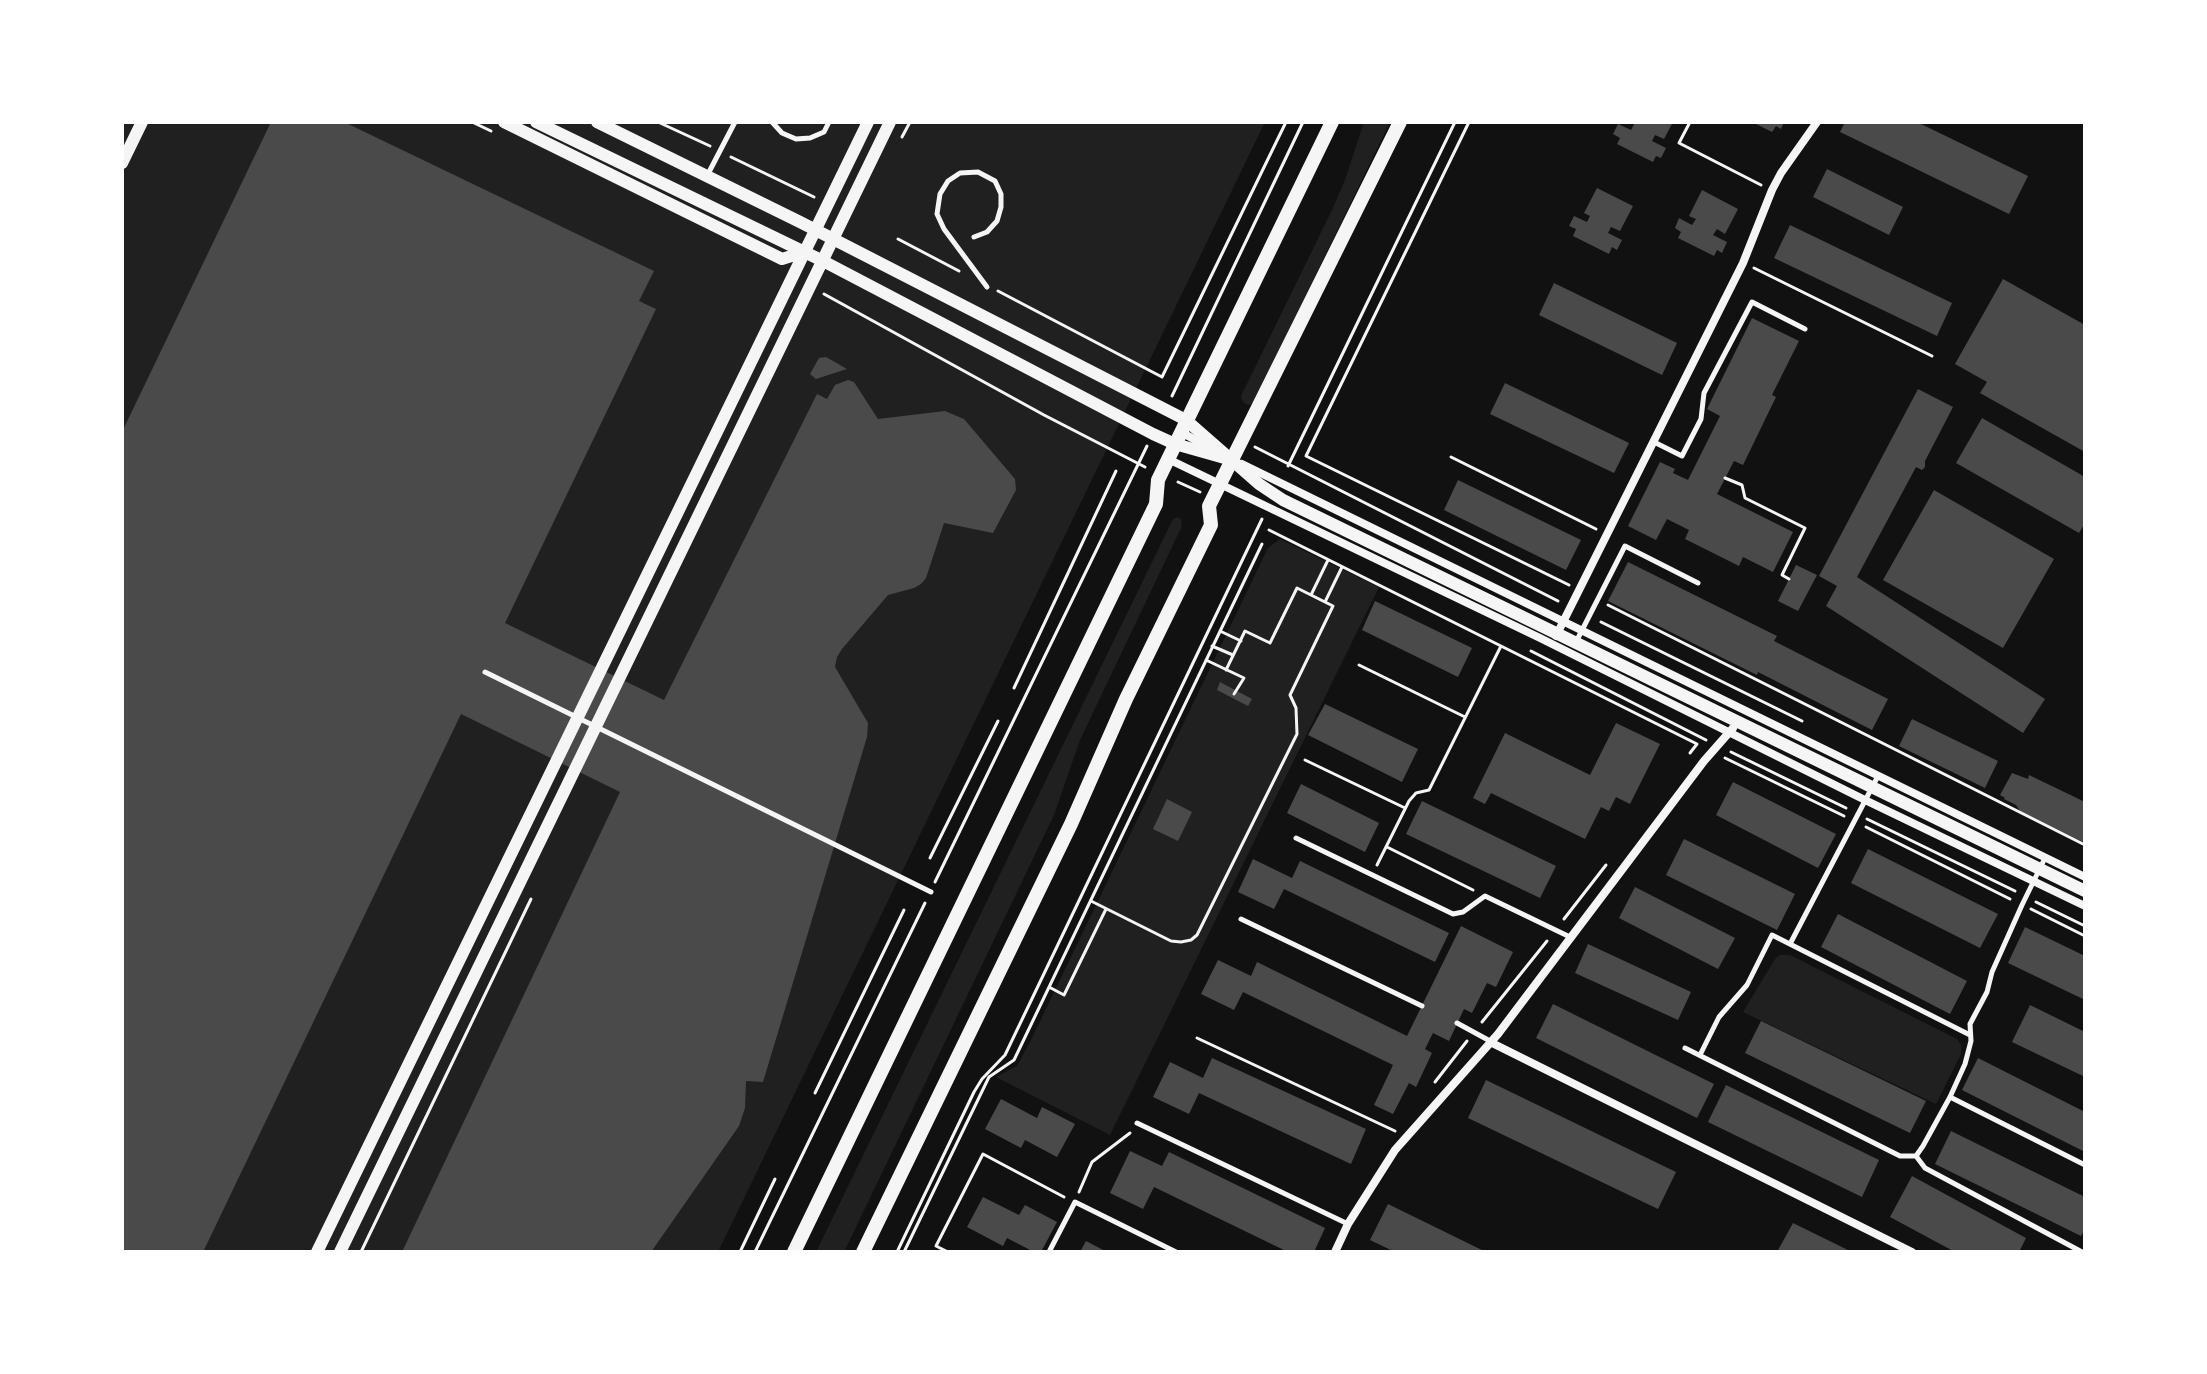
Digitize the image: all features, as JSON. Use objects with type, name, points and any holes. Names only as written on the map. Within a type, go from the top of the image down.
[{"type":"main road","points":[[794,1252],[1156,504],[1158,480],[1332,122]]},
{"type":"main road","points":[[863,1252],[1071,824],[1126,699],[1211,525],[1209,506],[1400,122]]},
{"type":"street","points":[[122,163],[142,122]]},
{"type":"street","points":[[504,122],[782,259],[804,252]]},
{"type":"street","points":[[536,122],[823,261],[1126,421],[1181,432],[1232,460],[1283,500],[1558,632],[1731,731],[1865,800],[2085,906]]},
{"type":"street","points":[[597,122],[1165,410],[1181,432],[1232,460]]},
{"type":"street","points":[[317,1252],[868,122]]},
{"type":"street","points":[[340,1252],[890,122]]},
{"type":"street","points":[[1558,632],[1743,263],[1772,190],[1817,122]]},
{"type":"street","points":[[1168,459],[1558,632],[1579,636],[2042,863],[2085,891]]},
{"type":"street","points":[[1335,1252],[1348,1224],[1395,1150],[1490,1042],[1704,761],[1743,716]]},
{"type":"street","points":[[2042,863],[2085,877]]},
{"type":"street","points":[[1490,1042],[1912,1252]]},
{"type":"lane","points":[[707,176],[735,122]]},
{"type":"lane","points":[[772,122],[782,133],[796,139],[810,138],[824,132],[829,122]]},
{"type":"lane","points":[[974,237],[987,232],[997,221],[1001,194],[995,181],[978,172],[960,173],[948,181],[940,194],[937,214],[944,229],[987,287]]},
{"type":"lane","points":[[1653,442],[1682,456],[1701,419],[1704,393],[1752,302],[1805,329]]},
{"type":"lane","points":[[1579,636],[1625,546],[1698,583]]},
{"type":"lane","points":[[485,672],[931,892]]},
{"type":"lane","points":[[1790,944],[1875,781]]},
{"type":"lane","points":[[1296,838],[1453,914],[1463,912],[1485,896],[1570,937]]},
{"type":"lane","points":[[1916,1156],[1965,1064],[1971,1041],[1970,1024],[1987,992],[1992,972],[2042,863]]},
{"type":"lane","points":[[1241,919],[1422,1006]]},
{"type":"lane","points":[[1700,1055],[1719,1017],[1747,985],[1772,935],[1971,1036]]},
{"type":"lane","points":[[1457,1023],[1490,1042]]},
{"type":"lane","points":[[1685,1048],[1900,1156],[1916,1156]]},
{"type":"lane","points":[[1950,1097],[2085,1165]]},
{"type":"lane","points":[[1137,1123],[1348,1224]]},
{"type":"lane","points":[[1916,1156],[1925,1168],[2082,1252]]},
{"type":"lane","points":[[1049,1252],[1075,1202],[1176,1252]]},
{"type":"path","points":[[658,122],[828,204]]},
{"type":"path","points":[[995,290],[1162,377],[1286,122]]},
{"type":"path","points":[[1165,410],[1303,122]]},
{"type":"path","points":[[1288,466],[1455,122]]},
{"type":"path","points":[[1690,122],[1679,143],[1772,190]]},
{"type":"path","points":[[898,239],[967,275]]},
{"type":"path","points":[[1743,263],[1932,356]]},
{"type":"path","points":[[824,294],[1044,415],[1153,470]]},
{"type":"path","points":[[755,1252],[1148,445]]},
{"type":"path","points":[[1136,470],[1143,456]]},
{"type":"path","points":[[1299,456],[1306,456]]},
{"type":"path","points":[[1451,457],[1607,533]]},
{"type":"path","points":[[1275,459],[1570,607]]},
{"type":"path","points":[[1014,688],[1116,471]]},
{"type":"path","points":[[1167,477],[1209,496]]},
{"type":"path","points":[[1725,478],[1742,485],[1745,498],[1805,528],[1782,575],[1789,579]]},
{"type":"path","points":[[897,1252],[974,1092],[1005,1055],[1261,520],[1273,525]]},
{"type":"path","points":[[1269,530],[1697,744],[1691,753]]},
{"type":"path","points":[[904,1252],[989,1077],[1014,1060],[1262,544]]},
{"type":"path","points":[[1311,595],[1328,560]]},
{"type":"path","points":[[1325,602],[1342,567]]},
{"type":"path","points":[[1090,901],[1171,941],[1191,940],[1197,935],[1297,734],[1296,708],[1290,695],[1333,606],[1297,588],[1270,643],[1245,631],[1226,670]]},
{"type":"path","points":[[1597,620],[1806,723]]},
{"type":"path","points":[[1220,631],[1241,641]]},
{"type":"path","points":[[1372,875],[1405,808],[1416,793],[1429,790],[1501,645]]},
{"type":"path","points":[[1212,646],[1233,655]]},
{"type":"path","points":[[1527,649],[2085,926]]},
{"type":"path","points":[[1206,660],[1244,678],[1234,694]]},
{"type":"path","points":[[1359,665],[1465,717]]},
{"type":"path","points":[[930,858],[998,721]]},
{"type":"path","points":[[1725,758],[1848,819]]},
{"type":"path","points":[[1305,760],[1405,808]]},
{"type":"path","points":[[1862,825],[2085,936]]},
{"type":"path","points":[[1387,847],[1485,896]]},
{"type":"path","points":[[1429,1088],[1612,857]]},
{"type":"path","points":[[1049,987],[1064,995],[1106,909]]},
{"type":"path","points":[[815,1093],[904,910]]},
{"type":"path","points":[[1197,1038],[1395,1131],[1390,1138]]},
{"type":"path","points":[[948,1252],[936,1246],[983,1154],[1075,1202],[1092,1162],[1129,1134],[1137,1123]]},
{"type":"path","points":[[740,1252],[775,1179]]},
{"type":"shaded area","points":[[122,122],[1265,122],[718,1252],[122,1252]]},
{"type":"shaded area","points":[[1364,122],[1390,122],[1254,402],[1245,404],[1241,396],[1332,210]]},
{"type":"shaded area","points":[[1178,517],[1182,526],[1080,740],[1054,815],[844,1252],[816,1252],[1173,519]]},
{"type":"shaded area","points":[[1280,539],[1379,587],[1110,1135],[996,1077],[1017,1066],[1031,1040],[1268,548]]},
{"type":"shaded area","points":[[1780,955],[1790,955],[1957,1039],[1961,1054],[1936,1104],[1743,1012]]},
{"type":"building","points":[[271,122],[344,122],[654,271],[639,301],[656,309],[505,623],[664,700],[817,394],[827,399],[835,385],[848,380],[854,382],[878,419],[945,411],[964,419],[1015,479],[1016,490],[993,533],[944,523],[926,578],[914,588],[888,595],[837,657],[835,667],[868,723],[867,737],[763,1082],[746,1081],[745,1108],[739,1126],[651,1252],[402,1252],[620,792],[461,714],[203,1252],[122,1252],[122,432]]},
{"type":"building","points":[[1630,122],[1673,122],[1664,139],[1655,135],[1652,141],[1666,148],[1661,158],[1656,156],[1653,162],[1617,144],[1620,138],[1613,134],[1618,124],[1631,130],[1634,124]]},
{"type":"building","points":[[1752,122],[1784,122],[1781,129],[1776,126],[1772,132]]},
{"type":"building","points":[[1845,122],[1917,122],[2028,176],[2009,214],[1840,132]]},
{"type":"building","points":[[1827,169],[1903,207],[1889,235],[1813,197]]},
{"type":"building","points":[[1597,188],[1633,206],[1620,231],[1611,227],[1608,233],[1622,240],[1617,250],[1612,247],[1609,254],[1573,236],[1576,229],[1569,226],[1574,216],[1587,222],[1590,216],[1584,213]]},
{"type":"building","points":[[1702,190],[1738,209],[1725,234],[1717,229],[1713,235],[1727,242],[1722,253],[1717,250],[1714,256],[1678,238],[1681,232],[1675,228],[1679,218],[1692,225],[1696,219],[1689,216]]},
{"type":"building","points":[[1790,225],[1952,303],[1937,336],[1774,258]]},
{"type":"building","points":[[2003,279],[2085,325],[2085,452],[1980,393],[1987,382],[1955,364]]},
{"type":"building","points":[[1554,283],[1677,343],[1662,375],[1539,315]]},
{"type":"building","points":[[1752,318],[1799,341],[1743,465],[1734,461],[1717,494],[1793,532],[1773,572],[1743,557],[1739,566],[1685,539],[1689,530],[1667,519],[1656,540],[1628,526],[1660,462],[1688,480],[1720,416],[1707,409]]},
{"type":"building","points":[[826,357],[847,369],[816,379],[810,374],[819,358]]},
{"type":"building","points":[[1505,383],[1629,443],[1614,473],[1490,414]]},
{"type":"building","points":[[1918,389],[1953,407],[1925,461],[1925,467],[1922,470],[1916,467],[1857,577],[2045,699],[2023,733],[1826,606],[1837,586],[1819,576]]},
{"type":"building","points":[[1982,418],[2085,477],[2085,523],[2079,533],[1956,463]]},
{"type":"building","points":[[1458,480],[1581,540],[1566,570],[1444,510]]},
{"type":"building","points":[[1934,490],[2054,559],[2003,648],[1883,580]]},
{"type":"building","points":[[1628,562],[1777,636],[1774,641],[1888,699],[1872,730],[1608,601]]},
{"type":"building","points":[[1796,565],[1817,575],[1798,611],[1778,601]]},
{"type":"building","points":[[1375,601],[1472,648],[1458,677],[1362,630]]},
{"type":"building","points":[[1220,682],[1252,699],[1248,706],[1217,690]]},
{"type":"building","points":[[1325,704],[1418,749],[1402,782],[1308,735]]},
{"type":"building","points":[[1912,719],[1998,761],[1985,788],[1899,746]]},
{"type":"building","points":[[1616,723],[1660,744],[1630,804],[1616,797],[1609,811],[1601,807],[1585,839],[1491,793],[1485,804],[1473,798],[1505,733],[1590,775]]},
{"type":"building","points":[[2012,773],[2028,779],[2029,775],[2085,802],[2085,843],[2020,811],[2004,799],[2000,795]]},
{"type":"building","points":[[1733,782],[1836,834],[1818,868],[1716,815]]},
{"type":"building","points":[[1301,784],[1379,823],[1365,852],[1287,813]]},
{"type":"building","points":[[1167,799],[1192,812],[1178,841],[1153,829]]},
{"type":"building","points":[[1422,801],[1556,866],[1540,898],[1406,834]]},
{"type":"building","points":[[1684,839],[1795,894],[1777,930],[1666,875]]},
{"type":"building","points":[[1868,849],[1998,914],[1980,948],[1851,883]]},
{"type":"building","points":[[1253,859],[1292,878],[1300,861],[1449,933],[1435,962],[1284,889],[1274,909],[1238,892]]},
{"type":"building","points":[[1635,887],[1735,938],[1718,969],[1619,918]]},
{"type":"building","points":[[1838,914],[1967,981],[1950,1014],[1821,947]]},
{"type":"building","points":[[1461,926],[1513,952],[1496,987],[1487,983],[1472,1013],[1464,1009],[1449,1041],[1433,1033],[1425,1049],[1432,1053],[1416,1087],[1409,1083],[1393,1114],[1374,1105],[1393,1065],[1243,992],[1234,1010],[1201,994],[1218,960],[1251,976],[1257,962],[1407,1036]]},
{"type":"building","points":[[2025,927],[2085,956],[2085,1000],[2008,963]]},
{"type":"building","points":[[1588,944],[1691,992],[1678,1020],[1575,973]]},
{"type":"building","points":[[1553,1004],[1714,1084],[1697,1118],[1536,1038]]},
{"type":"building","points":[[2030,1005],[2085,1032],[2085,1077],[2012,1042]]},
{"type":"building","points":[[1761,1021],[1926,1101],[1910,1133],[1745,1053]]},
{"type":"building","points":[[1212,1058],[1366,1129],[1351,1164],[1199,1093],[1189,1114],[1153,1097],[1170,1062],[1203,1078]]},
{"type":"building","points":[[1978,1058],[2085,1112],[2085,1152],[1962,1090]]},
{"type":"building","points":[[1486,1080],[1676,1172],[1658,1209],[1468,1118]]},
{"type":"building","points":[[1726,1085],[1879,1160],[1862,1197],[1708,1122]]},
{"type":"building","points":[[1001,1099],[1037,1118],[1042,1107],[1075,1124],[1057,1157],[1025,1140],[1021,1148],[985,1129]]},
{"type":"building","points":[[1951,1131],[2085,1197],[2085,1229],[2081,1236],[1935,1164]]},
{"type":"building","points":[[1130,1151],[1162,1166],[1169,1152],[1325,1228],[1314,1252],[1288,1252],[1154,1187],[1143,1209],[1110,1193]]},
{"type":"building","points":[[1912,1176],[2026,1238],[2019,1252],[1955,1252],[1890,1217]]},
{"type":"building","points":[[983,1197],[1019,1215],[1025,1205],[1057,1222],[1041,1252],[1034,1252],[1007,1238],[1003,1246],[967,1227]]},
{"type":"building","points":[[1388,1204],[1486,1252],[1395,1252],[1370,1240]]},
{"type":"building","points":[[1793,1223],[1852,1252],[1777,1252]]},
{"type":"building","points":[[1086,1241],[1107,1252],[1080,1252]]}]
